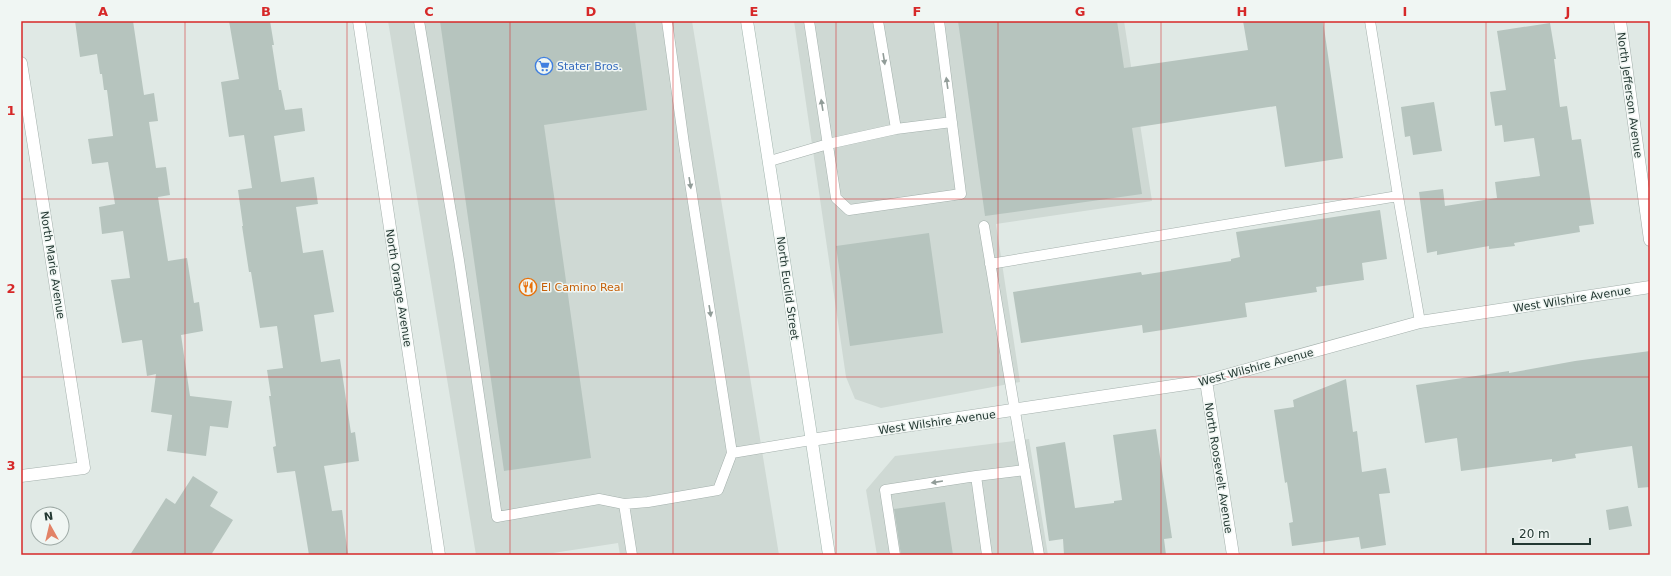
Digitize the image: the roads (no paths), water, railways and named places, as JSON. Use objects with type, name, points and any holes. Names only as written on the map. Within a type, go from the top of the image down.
[{"type":"street","name":"North Orange Avenue","points":[[359,21],[439,555]]},
{"type":"street","name":"North Euclid Street","points":[[747,21],[770,161],[829,555]]},
{"type":"street","name":"North Jefferson Avenue","points":[[1620,21],[1650,240]]},
{"type":"street","name":"North Marie Avenue","points":[[21,63],[84,468],[21,476]]},
{"type":"street","name":"West Wilshire Avenue","points":[[811,440],[1206,382],[1420,322],[1650,287]]},
{"type":"street","name":"North Roosevelt Avenue","points":[[1206,382],[1233,555]]},
{"type":"lane","points":[[419,21],[459,260],[497,517],[599,498],[624,504],[648,502],[718,490],[732,453],[684,144],[667,21]]},
{"type":"lane","points":[[809,21],[836,198],[849,210],[961,194],[939,21]]},
{"type":"lane","points":[[878,21],[896,129]]},
{"type":"lane","points":[[1370,21],[1420,322]]},
{"type":"lane","points":[[770,161],[828,144],[896,129],[952,122]]},
{"type":"lane","points":[[990,264],[1398,196]]},
{"type":"lane","points":[[984,226],[1039,555]]},
{"type":"lane","points":[[732,453],[811,440]]},
{"type":"lane","points":[[895,555],[885,490],[1025,470]]},
{"type":"lane","points":[[976,476],[986,555]]},
{"type":"lane","points":[[624,504],[632,555]]},
{"type":"place","name":"Stater Bros.","points":[[544,66]]},
{"type":"place","name":"El Camino Real","points":[[528,287]]}]
